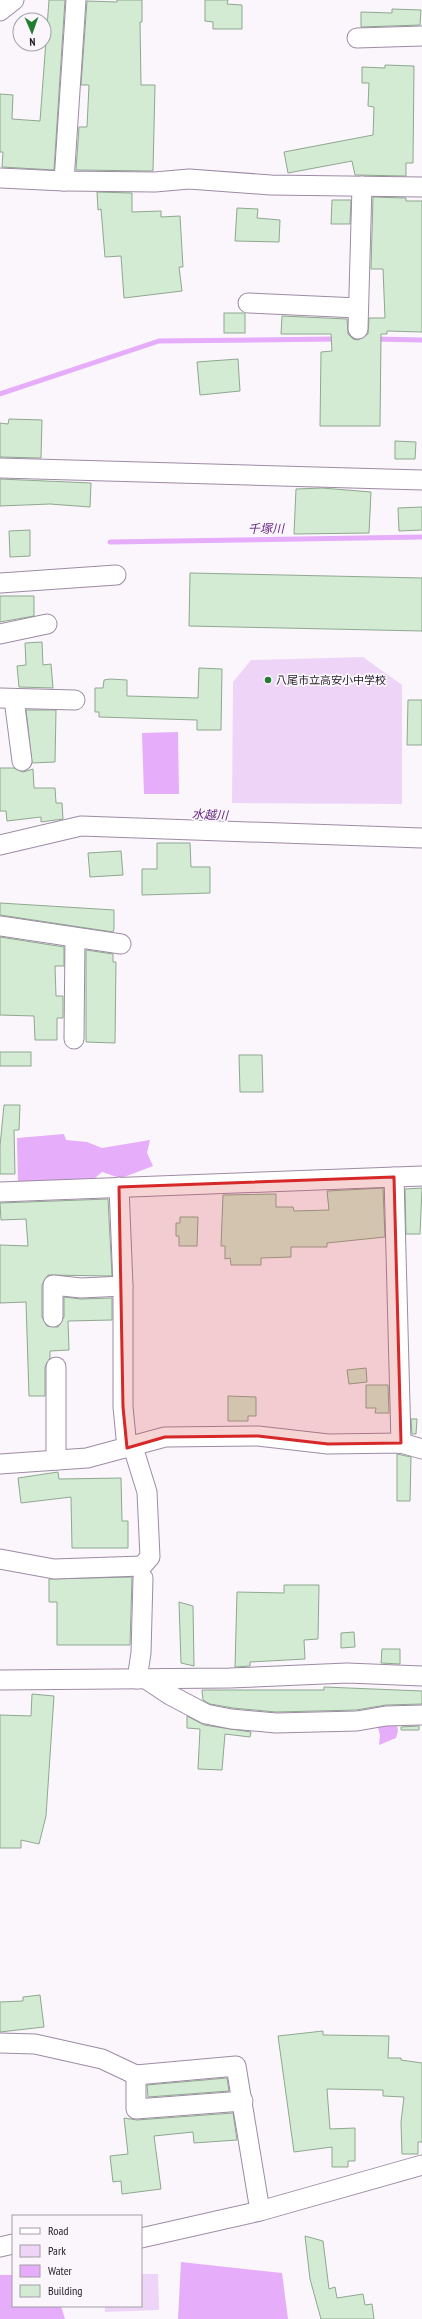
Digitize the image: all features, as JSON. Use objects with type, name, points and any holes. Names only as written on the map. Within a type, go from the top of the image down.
[{"type":"street","points":[[0,11],[14,0]]},
{"type":"street","points":[[64,181],[76,0]]},
{"type":"street","points":[[357,38],[422,36]]},
{"type":"street","points":[[0,178],[64,181],[155,182],[190,179],[271,185],[422,187]]},
{"type":"street","points":[[358,329],[362,186]]},
{"type":"street","points":[[248,303],[358,308]]},
{"type":"street","points":[[0,468],[422,480]]},
{"type":"street","points":[[0,583],[116,575]]},
{"type":"street","points":[[0,634],[47,624]]},
{"type":"street","points":[[22,761],[7,698],[75,700]]},
{"type":"street","points":[[0,845],[81,826],[422,838]]},
{"type":"street","points":[[0,926],[120,944]]},
{"type":"street","points":[[74,1039],[75,938]]},
{"type":"street","points":[[0,1192],[422,1176]]},
{"type":"street","points":[[394,1177],[402,1443]]},
{"type":"street","points":[[0,1559],[54,1569],[142,1566],[150,1557],[147,1492],[130,1448],[123,1407],[119,1187]]},
{"type":"street","points":[[53,1317],[53,1285],[81,1288],[122,1286]]},
{"type":"street","points":[[56,1367],[56,1460]]},
{"type":"street","points":[[0,1464],[87,1458],[130,1448],[165,1437],[258,1436],[328,1444],[402,1443],[422,1449]]},
{"type":"street","points":[[142,1679],[141,1653],[143,1578]]},
{"type":"street","points":[[0,1680],[230,1678],[347,1673],[422,1676]]},
{"type":"street","points":[[142,1679],[206,1714],[231,1719],[276,1723],[357,1720],[386,1716],[422,1715]]},
{"type":"street","points":[[0,2043],[35,2044],[102,2059],[136,2075],[236,2066],[260,2211]]},
{"type":"street","points":[[136,2075],[136,2109],[243,2101]]},
{"type":"street","points":[[142,2238],[260,2211],[422,2165]]},
{"type":"street","points":[[0,2247],[12,2244]]},
{"type":"highlighted area","points":[[394,1177],[401,1443],[328,1444],[258,1436],[165,1437],[127,1448],[123,1407],[119,1187]]},
{"type":"green space","points":[[363,657],[402,685],[402,804],[232,803],[233,682],[251,660]]},
{"type":"green space","points":[[142,2274],[158,2274],[159,2310],[105,2312],[105,2307],[142,2307]]},
{"type":"water","points":[[178,732],[179,794],[144,794],[142,733]]},
{"type":"water","points":[[64,1134],[66,1140],[87,1142],[102,1148],[150,1140],[147,1153],[153,1166],[124,1177],[117,1177],[102,1172],[95,1178],[18,1183],[17,1138]]},
{"type":"water","points":[[396,1720],[398,1731],[396,1738],[379,1745],[380,1735],[377,1724]]},
{"type":"water","points":[[181,2262],[282,2273],[288,2319],[178,2319]]},
{"type":"water","points":[[0,2275],[12,2275],[12,2307],[61,2307],[65,2319],[0,2319]]},
{"type":"building","points":[[49,0],[65,0],[54,170],[2,167],[3,152],[0,152],[0,94],[13,95],[12,119],[40,121],[45,52],[52,52],[52,12],[48,12]]},
{"type":"building","points":[[117,0],[142,0],[142,22],[140,22],[141,85],[155,85],[153,171],[76,170],[79,127],[87,127],[89,85],[81,85],[87,1],[117,2]]},
{"type":"building","points":[[205,0],[228,0],[227,4],[242,5],[242,29],[213,29],[213,22],[205,21]]},
{"type":"building","points":[[392,9],[421,10],[420,25],[361,27],[361,12],[392,13]]},
{"type":"building","points":[[385,65],[414,66],[413,163],[406,163],[406,176],[355,175],[352,161],[288,173],[284,152],[373,135],[374,107],[368,106],[369,83],[362,83],[362,67],[385,68]]},
{"type":"building","points":[[97,192],[132,193],[132,212],[161,211],[161,217],[180,216],[183,267],[179,267],[182,291],[124,298],[121,256],[105,257],[101,209],[98,210]]},
{"type":"building","points":[[373,197],[406,198],[406,201],[422,201],[422,332],[387,331],[387,334],[381,334],[380,426],[320,426],[321,352],[332,351],[331,334],[281,334],[282,316],[347,319],[348,334],[353,339],[358,340],[368,334],[369,318],[385,318],[383,269],[371,269]]},
{"type":"building","points":[[332,200],[351,200],[350,224],[331,224]]},
{"type":"building","points":[[237,208],[258,209],[257,218],[280,220],[279,242],[235,241]]},
{"type":"building","points":[[224,313],[245,313],[245,333],[224,333]]},
{"type":"building","points":[[238,359],[240,391],[200,395],[197,362]]},
{"type":"building","points":[[9,419],[42,420],[41,458],[0,457],[0,423],[8,424]]},
{"type":"building","points":[[395,441],[416,442],[415,459],[395,459]]},
{"type":"building","points":[[0,479],[91,483],[90,507],[50,504],[0,506]]},
{"type":"building","points":[[322,488],[371,492],[369,533],[294,534],[296,489]]},
{"type":"building","points":[[422,507],[422,530],[399,531],[398,508]]},
{"type":"building","points":[[30,530],[30,556],[10,557],[9,531]]},
{"type":"building","points":[[190,573],[422,578],[422,631],[189,626]]},
{"type":"building","points":[[0,596],[34,596],[34,616],[0,622]]},
{"type":"building","points":[[42,642],[43,665],[51,664],[53,688],[19,687],[17,666],[26,665],[25,643]]},
{"type":"building","points":[[199,668],[222,669],[221,730],[197,730],[197,720],[99,717],[99,712],[95,712],[95,688],[103,688],[104,680],[110,679],[127,680],[127,696],[198,698]]},
{"type":"building","points":[[408,700],[422,700],[422,745],[407,745]]},
{"type":"building","points":[[26,710],[56,710],[55,762],[32,763]]},
{"type":"building","points":[[0,768],[14,768],[23,772],[33,769],[34,788],[55,788],[56,803],[62,803],[63,819],[41,822],[41,817],[7,821],[6,811],[0,811]]},
{"type":"building","points":[[157,843],[190,843],[191,867],[210,867],[210,893],[142,895],[142,869],[157,869]]},
{"type":"building","points":[[121,851],[123,875],[90,877],[88,853]]},
{"type":"building","points":[[0,903],[114,910],[114,929],[113,932],[0,915]]},
{"type":"building","points":[[0,937],[64,947],[64,966],[55,966],[56,996],[63,996],[63,1018],[57,1018],[57,1040],[35,1040],[34,1016],[0,1015]]},
{"type":"building","points":[[86,950],[113,954],[113,962],[116,962],[115,1043],[86,1042]]},
{"type":"building","points":[[0,1052],[31,1052],[31,1066],[0,1066]]},
{"type":"building","points":[[239,1055],[262,1055],[263,1092],[240,1092]]},
{"type":"building","points":[[4,1105],[20,1105],[19,1130],[14,1130],[15,1174],[0,1174],[0,1146]]},
{"type":"building","points":[[383,1188],[385,1237],[327,1243],[327,1247],[291,1247],[291,1257],[261,1258],[261,1265],[231,1265],[230,1258],[225,1259],[225,1246],[221,1246],[223,1195],[276,1194],[276,1207],[293,1207],[294,1211],[329,1210],[327,1191]]},
{"type":"building","points":[[422,1188],[420,1234],[406,1234],[405,1189]]},
{"type":"building","points":[[108,1199],[112,1276],[48,1275],[42,1285],[42,1317],[47,1326],[58,1327],[64,1317],[64,1297],[81,1299],[112,1298],[112,1320],[68,1321],[69,1350],[50,1351],[50,1358],[45,1367],[45,1396],[29,1396],[26,1302],[0,1303],[0,1245],[28,1246],[26,1219],[1,1220],[0,1203]]},
{"type":"building","points":[[180,1217],[198,1217],[197,1246],[179,1246],[179,1236],[176,1236],[176,1223],[180,1223]]},
{"type":"building","points":[[366,1368],[367,1382],[349,1384],[347,1370]]},
{"type":"building","points":[[366,1385],[388,1385],[389,1413],[375,1413],[376,1408],[366,1408]]},
{"type":"building","points":[[228,1396],[256,1397],[256,1416],[248,1416],[248,1421],[228,1421]]},
{"type":"building","points":[[411,1419],[417,1419],[416,1434],[412,1434]]},
{"type":"building","points":[[397,1454],[411,1457],[410,1501],[397,1501]]},
{"type":"building","points":[[58,1472],[59,1479],[121,1478],[122,1521],[128,1521],[128,1548],[72,1548],[71,1497],[21,1503],[18,1478]]},
{"type":"building","points":[[132,1577],[130,1645],[57,1645],[57,1602],[49,1602],[49,1579]]},
{"type":"building","points":[[284,1585],[319,1585],[318,1639],[304,1640],[305,1659],[250,1662],[250,1666],[235,1667],[237,1592],[284,1593]]},
{"type":"building","points":[[179,1602],[193,1606],[194,1666],[181,1663]]},
{"type":"building","points":[[354,1632],[355,1647],[341,1648],[341,1633]]},
{"type":"building","points":[[382,1649],[400,1649],[400,1664],[381,1663]]},
{"type":"building","points":[[324,1687],[422,1691],[422,1704],[386,1705],[356,1710],[276,1712],[233,1708],[210,1704],[203,1700],[202,1690],[324,1690]]},
{"type":"building","points":[[32,1694],[54,1696],[46,1816],[39,1844],[21,1840],[21,1848],[0,1848],[0,1715],[31,1716]]},
{"type":"building","points":[[187,1716],[204,1725],[251,1732],[250,1737],[225,1734],[222,1770],[198,1769],[200,1729],[187,1728]]},
{"type":"building","points":[[419,1726],[419,1730],[401,1730],[401,1727]]},
{"type":"building","points":[[40,1995],[44,2027],[0,2032],[0,2002],[23,2001],[23,1997]]},
{"type":"building","points":[[323,2031],[323,2035],[389,2036],[388,2058],[401,2058],[401,2060],[422,2063],[422,2142],[418,2142],[418,2154],[402,2154],[401,2122],[404,2097],[383,2096],[383,2090],[327,2089],[330,2129],[355,2128],[355,2161],[348,2161],[348,2167],[332,2167],[332,2147],[294,2152],[278,2036]]},
{"type":"building","points":[[227,2078],[229,2091],[148,2097],[147,2085]]},
{"type":"building","points":[[233,2113],[237,2140],[194,2143],[193,2132],[154,2136],[161,2189],[122,2194],[121,2181],[113,2182],[110,2156],[128,2154],[124,2118],[137,2120]]},
{"type":"building","points":[[305,2236],[323,2241],[329,2289],[335,2287],[337,2298],[363,2294],[365,2305],[372,2304],[374,2319],[321,2319],[310,2279]]},
{"type":"waterway","points":[[0,394],[159,341],[336,339]]},
{"type":"waterway","points":[[346,339],[366,339]]},
{"type":"waterway","points":[[374,339],[422,340]]},
{"type":"waterway","name":"千塚川","points":[[110,542],[422,537]]},
{"type":"place","name":"八尾市立高安小中学校","points":[[268,680]]},
{"type":"water label","name":"水越川","points":[[210,815]]}]
